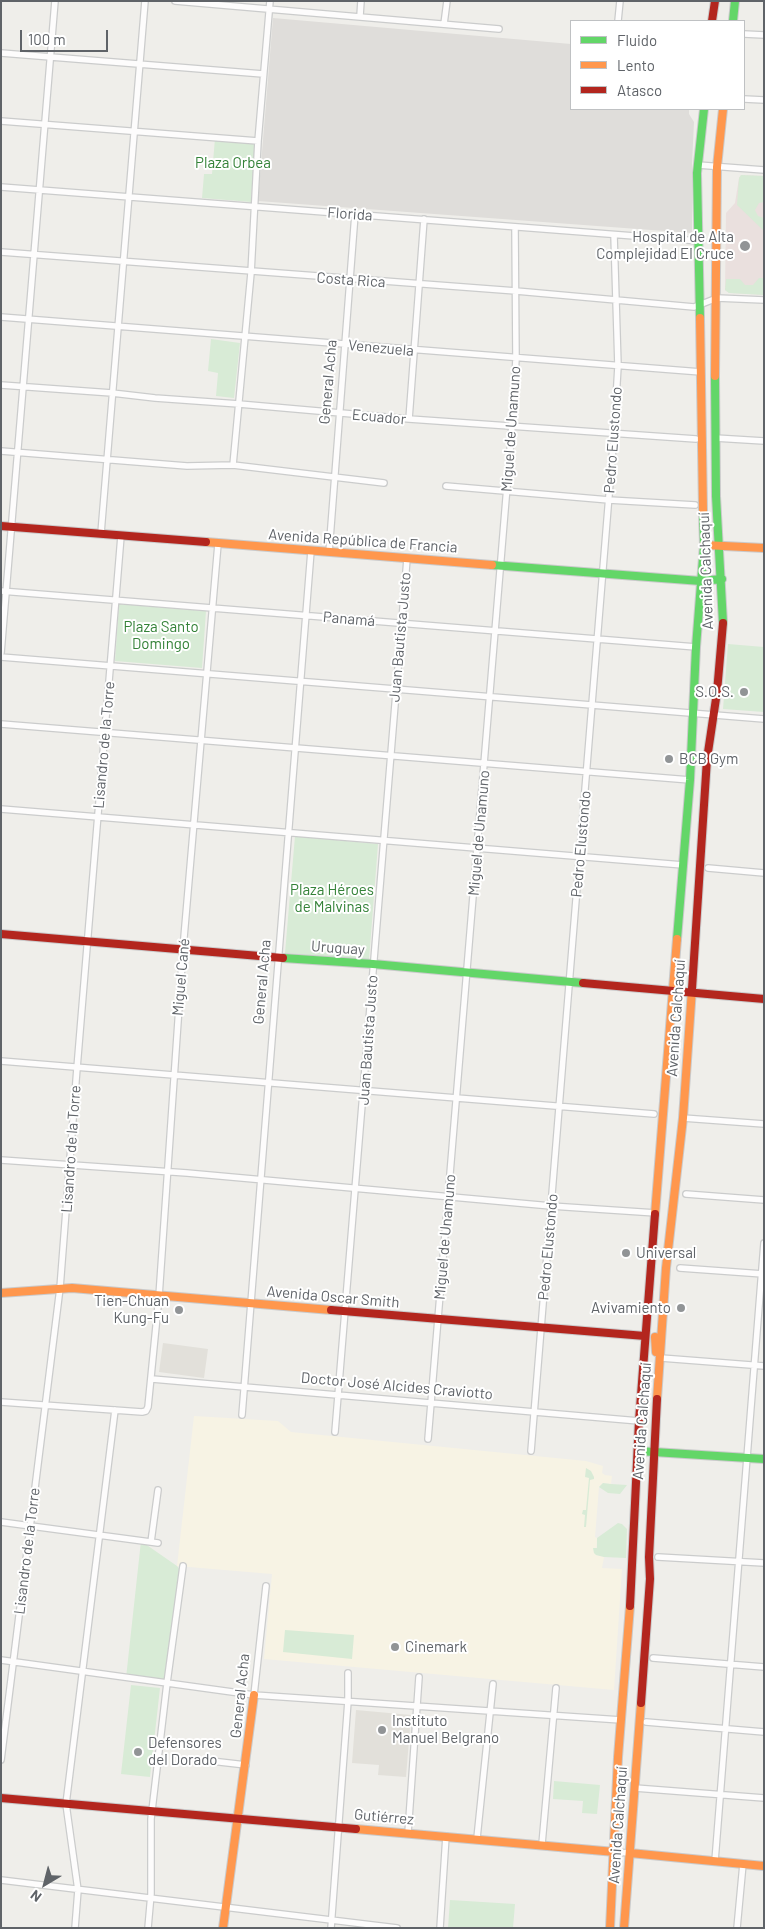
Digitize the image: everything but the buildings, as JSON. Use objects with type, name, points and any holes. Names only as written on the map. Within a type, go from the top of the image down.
[{"type":"main road","points":[[712,20],[715,1]]},
{"type":"main road","points":[[733,20],[735,1]]},
{"type":"main road","name":"Avenida Calchaquí","points":[[610,1928],[618,1757],[633,1563],[639,1421],[690,780],[692,713],[704,545],[698,165],[704,110]]},
{"type":"main road","name":"Avenida Calchaquí","points":[[624,1928],[640,1694],[657,1491],[656,1485],[652,1483],[660,1358],[658,1337],[683,1118],[707,759],[715,715],[724,618],[718,546],[715,438],[717,167],[723,110]]},
{"type":"main road","name":"Avenida República de Francia","points":[[1,526],[701,582],[722,578]]},
{"type":"main road","points":[[704,545],[764,548]]},
{"type":"main road","name":"Uruguay","points":[[1,934],[278,958],[373,964],[764,999]]},
{"type":"main road","name":"Avenida Oscar Smith","points":[[1,1293],[60,1288],[645,1336]]},
{"type":"main road","points":[[656,1407],[658,1337]]},
{"type":"main road","points":[[638,1450],[764,1459]]},
{"type":"main road","points":[[636,1483],[652,1483]]},
{"type":"main road","name":"General Acha","points":[[223,1928],[254,1694]]},
{"type":"main road","name":"Gutiérrez","points":[[1,1798],[477,1838],[614,1852]]},
{"type":"main road","name":"Gutiérrez","points":[[630,1853],[764,1866]]},
{"type":"street","points":[[55,1],[12,526],[3,591],[1,655],[396,690],[764,719]]},
{"type":"street","points":[[101,533],[145,1]]},
{"type":"street","points":[[175,1],[499,29]]},
{"type":"street","points":[[233,465],[252,272],[258,141],[270,1]]},
{"type":"street","points":[[360,16],[361,1]]},
{"type":"street","points":[[444,24],[447,1]]},
{"type":"street","points":[[618,20],[620,1]]},
{"type":"street","points":[[745,34],[764,35]]},
{"type":"street","points":[[1,54],[264,74]]},
{"type":"street","points":[[745,99],[764,100]]},
{"type":"street","points":[[1,121],[258,141]]},
{"type":"street","points":[[698,165],[764,170]]},
{"type":"street","name":"Florida","points":[[1,187],[699,241]]},
{"type":"street","name":"General Acha","points":[[329,552],[333,478],[355,214]]},
{"type":"street","points":[[409,420],[424,219]]},
{"type":"street","name":"Miguel de Unamuno","points":[[428,1439],[502,566],[516,359],[516,227]]},
{"type":"street","name":"Pedro Elustondo","points":[[531,1451],[614,434],[618,366],[614,235]]},
{"type":"street","name":"Costa Rica","points":[[1,252],[694,307],[717,298]]},
{"type":"street","points":[[717,298],[764,300]]},
{"type":"street","name":"Venezuela","points":[[1,317],[516,359],[701,372]]},
{"type":"street","name":"Ecuador","points":[[1,385],[112,393],[409,420],[696,439]]},
{"type":"street","points":[[715,438],[764,441]]},
{"type":"street","points":[[1,451],[187,466],[233,465],[384,483]]},
{"type":"street","points":[[446,486],[609,500],[695,505]]},
{"type":"street","name":"Lisandro de la Torre","points":[[1,1760],[60,1288],[121,536]]},
{"type":"street","name":"Miguel Cané","points":[[115,1410],[146,1411],[152,1379],[183,949],[218,544]]},
{"type":"street","name":"General Acha","points":[[242,1415],[311,551]]},
{"type":"street","name":"Juan Bautista Justo","points":[[335,1432],[407,559]]},
{"type":"street","name":"Panamá","points":[[3,591],[696,647]]},
{"type":"street","points":[[1,724],[690,780]]},
{"type":"street","points":[[1,809],[683,864]]},
{"type":"street","points":[[708,868],[764,873]]},
{"type":"street","points":[[1,1061],[654,1114]]},
{"type":"street","points":[[683,1118],[764,1124]]},
{"type":"street","points":[[1,1160],[656,1213]]},
{"type":"street","points":[[686,1194],[764,1200]]},
{"type":"street","points":[[715,1861],[764,1243]]},
{"type":"street","points":[[680,1268],[762,1274]]},
{"type":"street","name":"Avenida Oscar Smith","points":[[645,1336],[658,1337]]},
{"type":"street","points":[[660,1358],[764,1366]]},
{"type":"street","name":"Doctor José Alcides Craviotto","points":[[152,1379],[639,1421]]},
{"type":"street","points":[[1,1402],[115,1410],[66,1804],[78,1890],[75,1928]]},
{"type":"street","points":[[151,1542],[158,1490]]},
{"type":"street","points":[[1,1522],[158,1543]]},
{"type":"street","points":[[658,1557],[764,1563]]},
{"type":"street","points":[[148,1928],[151,1899],[152,1811],[183,1566]]},
{"type":"street","name":"General Acha","points":[[254,1694],[266,1586]]},
{"type":"street","points":[[653,1658],[764,1667]]},
{"type":"street","points":[[1,1660],[254,1694],[490,1709],[621,1720]]},
{"type":"street","points":[[331,1928],[348,1701],[348,1673]]},
{"type":"street","points":[[408,1833],[419,1676]]},
{"type":"street","points":[[477,1838],[493,1684]]},
{"type":"street","points":[[542,1844],[556,1688]]},
{"type":"street","points":[[646,1722],[764,1732]]},
{"type":"street","points":[[211,1761],[246,1765]]},
{"type":"street","points":[[635,1788],[764,1798]]},
{"type":"street","points":[[440,1928],[446,1836]]},
{"type":"street","name":"Gutiérrez","points":[[614,1852],[630,1853]]},
{"type":"street","points":[[737,1928],[743,1864]]},
{"type":"street","points":[[1,1880],[397,1928]]},
{"type":"shaded area","points":[[273,18],[570,44],[570,110],[689,110],[689,114],[694,122],[692,233],[258,201]]},
{"type":"shaded area","name":"Hospital de Alta Complejidad El Cruce","points":[[741,175],[764,176],[764,295],[729,293],[725,290],[726,213],[735,203]]},
{"type":"shaded area","points":[[163,1343],[208,1349],[204,1378],[159,1372]]},
{"type":"shaded area","points":[[194,1416],[278,1421],[291,1432],[586,1461],[603,1466],[602,1473],[612,1476],[611,1484],[603,1483],[599,1487],[595,1537],[597,1538],[596,1555],[604,1557],[602,1568],[622,1569],[614,1690],[264,1659],[272,1574],[177,1566]]},
{"type":"shaded area","name":"Instituto Manuel Belgrano","points":[[356,1710],[411,1715],[406,1777],[378,1775],[379,1765],[352,1763]]},
{"type":"green space","name":"Plaza Orbea","points":[[215,138],[255,143],[251,202],[202,198],[204,174],[212,174]]},
{"type":"green space","points":[[741,175],[764,176],[764,202],[759,203],[755,210],[758,216],[764,218],[764,231],[737,205],[739,178]]},
{"type":"green space","points":[[759,278],[764,278],[764,295],[729,293],[725,290],[726,279],[740,279],[745,285],[753,285]]},
{"type":"green space","points":[[211,339],[240,343],[234,398],[216,396],[218,373],[208,371]]},
{"type":"green space","name":"Plaza Santo Domingo","points":[[119,604],[206,611],[202,668],[115,661]]},
{"type":"green space","name":"S.O.S.","points":[[728,644],[764,647],[764,712],[723,709]]},
{"type":"green space","name":"Plaza Héroes de Malvinas","points":[[295,836],[378,844],[369,960],[285,953]]},
{"type":"green space","points":[[586,1468],[591,1471],[594,1479],[590,1480],[586,1527],[584,1527],[585,1515],[582,1514],[583,1510],[586,1510],[589,1478],[585,1477]]},
{"type":"green space","points":[[603,1483],[627,1485],[620,1494],[608,1493],[599,1487]]},
{"type":"green space","points":[[618,1523],[627,1529],[626,1558],[596,1555],[593,1548],[597,1548],[597,1538]]},
{"type":"green space","points":[[141,1541],[177,1566],[182,1572],[167,1683],[126,1678]]},
{"type":"green space","points":[[285,1630],[354,1635],[352,1659],[283,1652]]},
{"type":"green space","name":"Defensores del Dorado","points":[[131,1685],[160,1688],[150,1777],[121,1774]]},
{"type":"green space","points":[[554,1781],[600,1785],[597,1814],[582,1813],[583,1801],[553,1799]]},
{"type":"green space","points":[[450,1900],[515,1904],[513,1928],[448,1928]]},
{"type":"traffic: fast","points":[[733,20],[735,1]]},
{"type":"traffic: fast","points":[[700,318],[697,173],[704,110]]},
{"type":"traffic: fast","points":[[715,376],[716,496],[723,623]]},
{"type":"traffic: fast","points":[[677,939],[690,780],[696,647],[704,545],[703,511]]},
{"type":"traffic: fast","points":[[492,565],[701,581],[722,579]]},
{"type":"traffic: fast","points":[[283,958],[583,983]]},
{"type":"traffic: fast","points":[[638,1451],[764,1459]]},
{"type":"traffic: slow","points":[[715,376],[717,167],[723,110]]},
{"type":"traffic: slow","points":[[700,318],[703,511]]},
{"type":"traffic: slow","points":[[206,542],[492,565]]},
{"type":"traffic: slow","points":[[704,545],[764,548]]},
{"type":"traffic: slow","points":[[655,1214],[677,939]]},
{"type":"traffic: slow","points":[[657,1399],[666,1268],[683,1118],[692,989]]},
{"type":"traffic: slow","points":[[1,1293],[72,1288],[331,1310]]},
{"type":"traffic: slow","points":[[655,1337],[656,1352]]},
{"type":"traffic: slow","points":[[610,1928],[618,1757],[630,1606]]},
{"type":"traffic: slow","points":[[223,1928],[254,1695]]},
{"type":"traffic: slow","points":[[624,1928],[641,1703]]},
{"type":"traffic: slow","points":[[356,1829],[615,1852]]},
{"type":"traffic: slow","points":[[630,1853],[764,1866]]},
{"type":"traffic: jam","points":[[712,20],[715,1]]},
{"type":"traffic: jam","points":[[1,526],[206,542]]},
{"type":"traffic: jam","points":[[692,989],[707,759],[717,692],[723,623]]},
{"type":"traffic: jam","points":[[1,934],[283,958]]},
{"type":"traffic: jam","points":[[583,983],[764,999]]},
{"type":"traffic: jam","points":[[630,1606],[639,1421],[655,1214]]},
{"type":"traffic: jam","points":[[331,1310],[645,1336]]},
{"type":"traffic: jam","points":[[641,1703],[650,1579],[649,1557],[657,1399]]},
{"type":"traffic: jam","points":[[1,1798],[356,1829]]},
{"type":"place","name":"Hospital de Alta Complejidad El Cruce","points":[[745,246]]},
{"type":"place","name":"S.O.S.","points":[[744,692]]},
{"type":"place","name":"BCB Gym","points":[[669,759]]},
{"type":"place","name":"Universal","points":[[626,1253]]},
{"type":"place","name":"Avivamiento","points":[[681,1308]]},
{"type":"place","name":"Tien-Chuan Kung-Fu","points":[[179,1310]]},
{"type":"place","name":"Cinemark","points":[[395,1647]]},
{"type":"place","name":"Instituto Manuel Belgrano","points":[[382,1730]]},
{"type":"place","name":"Defensores del Dorado","points":[[138,1752]]}]
